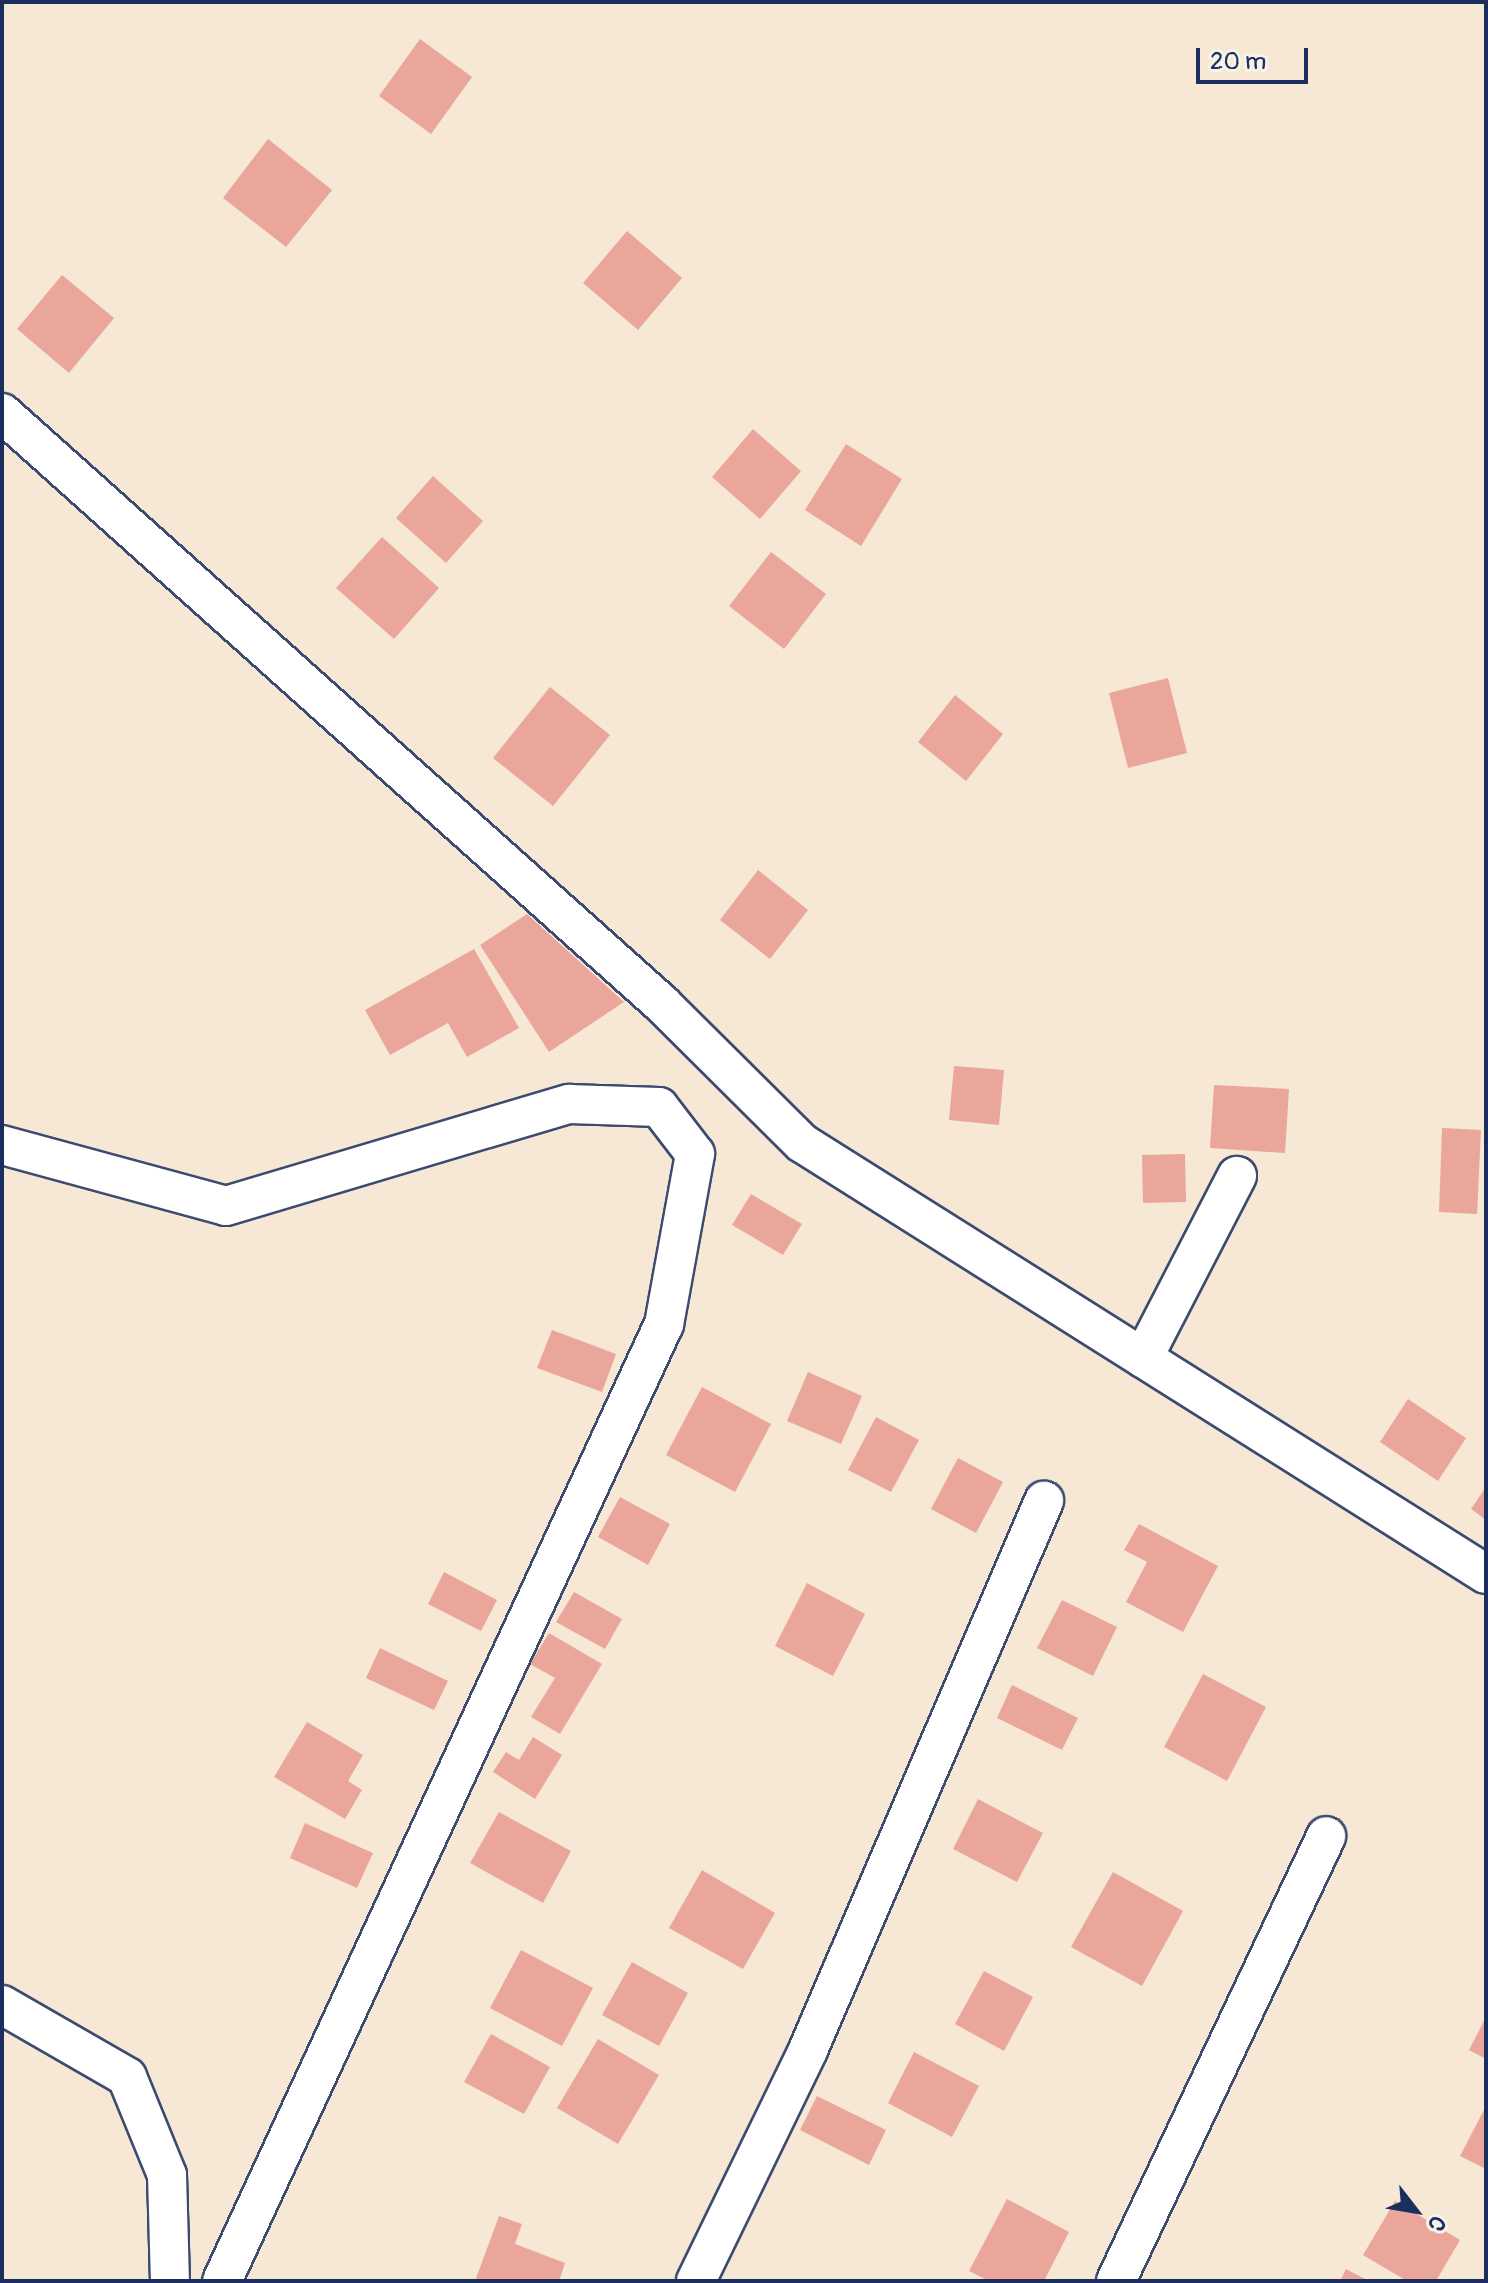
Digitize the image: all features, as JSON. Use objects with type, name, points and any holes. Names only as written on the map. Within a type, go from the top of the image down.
[{"type":"street","points":[[2,413],[650,994],[802,1143],[1486,1574]]},
{"type":"street","points":[[2,1145],[226,1206],[569,1104],[659,1107],[695,1154],[664,1324],[222,2281]]},
{"type":"street","points":[[1143,1358],[1237,1176]]},
{"type":"street","points":[[696,2281],[808,2050],[1044,1501]]},
{"type":"street","points":[[1116,2281],[1326,1836]]},
{"type":"street","points":[[2,2005],[127,2077],[167,2175],[170,2281]]},
{"type":"building","points":[[420,39],[472,77],[431,134],[379,96]]},
{"type":"building","points":[[268,139],[332,190],[286,247],[223,198]]},
{"type":"building","points":[[627,231],[682,278],[638,330],[583,283]]},
{"type":"building","points":[[62,275],[114,318],[69,373],[17,329]]},
{"type":"building","points":[[753,429],[801,471],[760,519],[712,477]]},
{"type":"building","points":[[846,444],[902,479],[861,546],[805,510]]},
{"type":"building","points":[[433,476],[483,521],[446,563],[396,518]]},
{"type":"building","points":[[382,537],[439,588],[394,639],[336,588]]},
{"type":"building","points":[[771,552],[826,594],[784,649],[729,606]]},
{"type":"building","points":[[1168,678],[1187,753],[1128,768],[1109,693]]},
{"type":"building","points":[[550,687],[610,735],[553,806],[493,758]]},
{"type":"building","points":[[955,695],[1003,734],[966,781],[918,742]]},
{"type":"building","points":[[758,870],[808,910],[770,959],[720,920]]},
{"type":"building","points":[[527,914],[624,1002],[549,1052],[480,945]]},
{"type":"building","points":[[474,949],[519,1028],[467,1057],[448,1023],[390,1055],[365,1010]]},
{"type":"building","points":[[954,1066],[1004,1070],[999,1125],[949,1120]]},
{"type":"building","points":[[1214,1085],[1289,1089],[1285,1153],[1210,1148]]},
{"type":"building","points":[[1442,1128],[1481,1130],[1477,1214],[1439,1212]]},
{"type":"building","points":[[1185,1154],[1186,1202],[1143,1203],[1142,1155]]},
{"type":"building","points":[[751,1194],[802,1224],[783,1255],[732,1225]]},
{"type":"building","points":[[552,1330],[616,1354],[602,1392],[537,1368]]},
{"type":"building","points":[[808,1372],[862,1396],[841,1444],[787,1421]]},
{"type":"building","points":[[702,1387],[771,1424],[735,1492],[666,1455]]},
{"type":"building","points":[[1408,1399],[1466,1438],[1438,1481],[1380,1442]]},
{"type":"building","points":[[876,1417],[919,1440],[891,1492],[848,1470]]},
{"type":"building","points":[[958,1458],[1003,1482],[976,1533],[931,1509]]},
{"type":"building","points":[[1486,1487],[1486,1520],[1471,1509]]},
{"type":"building","points":[[620,1497],[670,1524],[648,1565],[598,1537]]},
{"type":"building","points":[[1139,1524],[1218,1566],[1183,1632],[1126,1602],[1147,1562],[1124,1550]]},
{"type":"building","points":[[444,1572],[497,1600],[481,1631],[428,1604]]},
{"type":"building","points":[[807,1583],[865,1614],[833,1676],[775,1646]]},
{"type":"building","points":[[574,1592],[622,1619],[605,1649],[556,1622]]},
{"type":"building","points":[[1062,1600],[1117,1627],[1093,1676],[1037,1648]]},
{"type":"building","points":[[549,1633],[602,1664],[560,1734],[531,1717],[555,1678],[530,1664]]},
{"type":"building","points":[[380,1648],[448,1681],[434,1710],[366,1678]]},
{"type":"building","points":[[1203,1674],[1266,1707],[1227,1781],[1164,1747]]},
{"type":"building","points":[[1012,1685],[1078,1718],[1062,1750],[997,1718]]},
{"type":"building","points":[[307,1722],[363,1755],[348,1781],[362,1790],[345,1819],[274,1777]]},
{"type":"building","points":[[533,1737],[562,1755],[535,1799],[493,1772],[506,1752],[519,1760]]},
{"type":"building","points":[[978,1799],[1043,1833],[1017,1882],[953,1849]]},
{"type":"building","points":[[499,1812],[571,1851],[543,1903],[470,1863]]},
{"type":"building","points":[[305,1823],[373,1853],[357,1888],[290,1858]]},
{"type":"building","points":[[702,1870],[775,1913],[743,1969],[669,1928]]},
{"type":"building","points":[[1113,1872],[1183,1911],[1142,1986],[1071,1947]]},
{"type":"building","points":[[521,1950],[593,1988],[562,2046],[490,2008]]},
{"type":"building","points":[[632,1962],[688,1993],[659,2046],[602,2015]]},
{"type":"building","points":[[984,1971],[1033,1997],[1004,2051],[955,2024]]},
{"type":"building","points":[[1486,2017],[1486,2059],[1469,2050]]},
{"type":"building","points":[[491,2034],[550,2067],[524,2114],[464,2082]]},
{"type":"building","points":[[598,2039],[659,2075],[618,2144],[557,2108]]},
{"type":"building","points":[[914,2052],[979,2086],[952,2137],[888,2103]]},
{"type":"building","points":[[817,2096],[886,2130],[869,2165],[800,2130]]},
{"type":"building","points":[[1486,2106],[1486,2169],[1460,2156]]},
{"type":"building","points":[[1007,2199],[1069,2232],[1044,2281],[989,2281],[969,2271]]},
{"type":"building","points":[[1395,2201],[1460,2240],[1436,2281],[1407,2281],[1363,2255]]},
{"type":"building","points":[[499,2216],[522,2224],[515,2244],[565,2263],[559,2281],[475,2281]]},
{"type":"building","points":[[1346,2269],[1369,2281],[1340,2281]]}]
